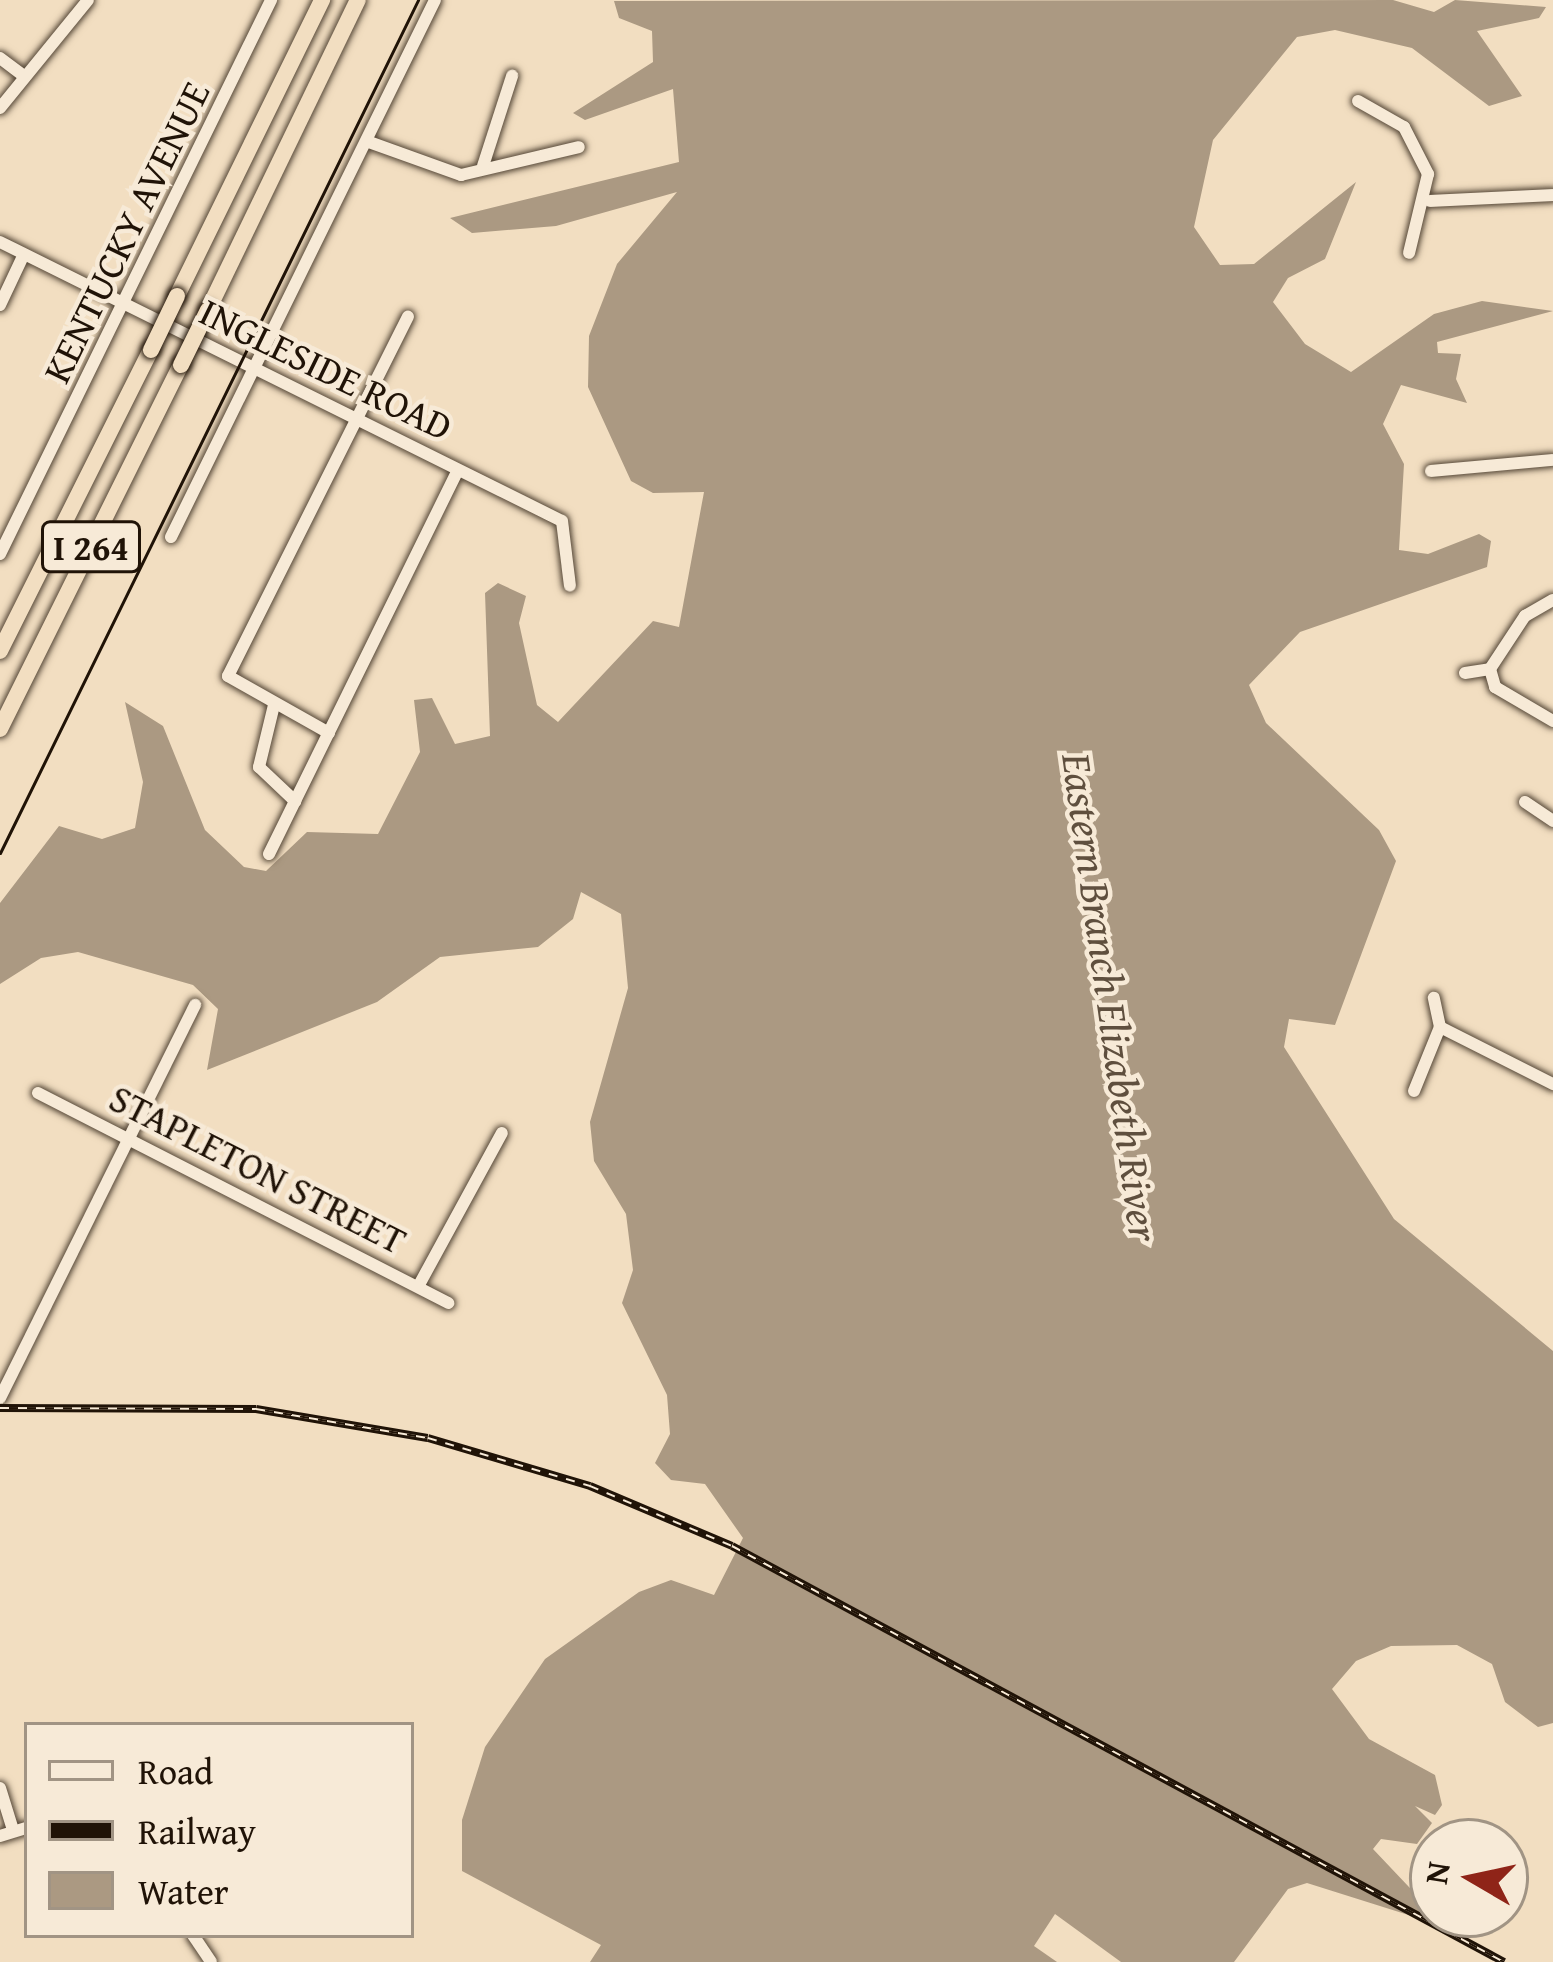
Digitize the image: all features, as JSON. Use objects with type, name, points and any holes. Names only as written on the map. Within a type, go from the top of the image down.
[{"type":"highway","name":"I 264","points":[[0,651],[322,0]]},
{"type":"highway","name":"I 264","points":[[0,729],[358,0]]},
{"type":"street","points":[[0,108],[88,0]]},
{"type":"street","name":"KENTUCKY AVENUE","points":[[0,554],[271,0]]},
{"type":"street","points":[[171,537],[435,0]]},
{"type":"street","points":[[0,58],[25,77]]},
{"type":"street","points":[[483,166],[512,76]]},
{"type":"street","points":[[1358,101],[1404,127],[1430,201],[1409,253]]},
{"type":"street","points":[[368,142],[454,175],[579,147]]},
{"type":"street","points":[[1430,201],[1553,195]]},
{"type":"street","name":"INGLESIDE ROAD","points":[[0,242],[562,521],[570,586]]},
{"type":"street","points":[[0,305],[24,254]]},
{"type":"street","points":[[329,733],[228,680],[409,316]]},
{"type":"street","points":[[1431,471],[1553,460]]},
{"type":"street","points":[[269,854],[457,472]]},
{"type":"street","points":[[1465,673],[1490,669],[1525,616],[1553,599]]},
{"type":"street","points":[[1490,669],[1496,687],[1553,721]]},
{"type":"street","points":[[274,705],[259,766],[295,801]]},
{"type":"street","points":[[1525,802],[1553,821]]},
{"type":"street","points":[[1414,1091],[1440,1027],[1434,998]]},
{"type":"street","points":[[0,1398],[195,1005]]},
{"type":"street","points":[[1440,1027],[1553,1084]]},
{"type":"street","name":"STAPLETON STREET","points":[[38,1093],[448,1303]]},
{"type":"street","points":[[419,1285],[502,1133]]},
{"type":"street","points":[[0,1788],[13,1831]]},
{"type":"water","name":"Eastern Branch Elizabeth River","points":[[1393,0],[1434,12],[1455,0],[1546,7],[1539,18],[1477,31],[1522,96],[1489,106],[1412,48],[1335,30],[1297,37],[1213,140],[1194,227],[1220,265],[1254,264],[1356,182],[1325,259],[1288,278],[1273,302],[1305,344],[1351,372],[1434,314],[1482,301],[1553,311],[1437,342],[1438,353],[1461,354],[1456,379],[1467,403],[1401,385],[1383,424],[1404,464],[1399,550],[1428,554],[1479,534],[1491,541],[1487,567],[1300,632],[1249,685],[1266,723],[1379,830],[1396,861],[1335,1025],[1289,1019],[1284,1047],[1394,1219],[1553,1351],[1553,1723],[1538,1727],[1505,1702],[1492,1664],[1457,1645],[1391,1646],[1356,1661],[1332,1689],[1369,1739],[1435,1775],[1442,1805],[1435,1815],[1415,1806],[1427,1818],[1409,1818],[1409,1843],[1381,1839],[1373,1849],[1409,1887],[1409,1915],[1307,1883],[1288,1889],[1234,1962],[1121,1962],[1055,1914],[1034,1946],[1057,1962],[590,1962],[601,1945],[462,1871],[462,1820],[485,1747],[545,1659],[639,1592],[671,1580],[714,1595],[743,1538],[705,1484],[671,1480],[655,1463],[670,1434],[667,1395],[622,1303],[633,1270],[626,1214],[594,1161],[590,1122],[628,988],[621,914],[581,892],[573,919],[538,947],[440,957],[377,1002],[207,1070],[218,1009],[193,985],[78,952],[41,958],[0,984],[0,903],[59,826],[102,839],[135,828],[143,782],[125,702],[163,726],[205,830],[244,867],[266,871],[307,832],[378,834],[420,752],[414,700],[432,698],[455,744],[490,736],[485,593],[498,583],[526,596],[519,623],[537,705],[558,722],[653,621],[679,627],[704,492],[653,493],[631,481],[588,387],[589,336],[617,264],[677,192],[556,226],[472,233],[450,218],[679,162],[673,89],[585,120],[573,113],[653,62],[652,31],[619,18],[614,1]]},
{"type":"tram line","points":[[0,853],[418,0]]},
{"type":"railway","points":[[0,1408],[256,1409],[428,1438],[590,1486],[732,1546],[1504,1962]]}]
